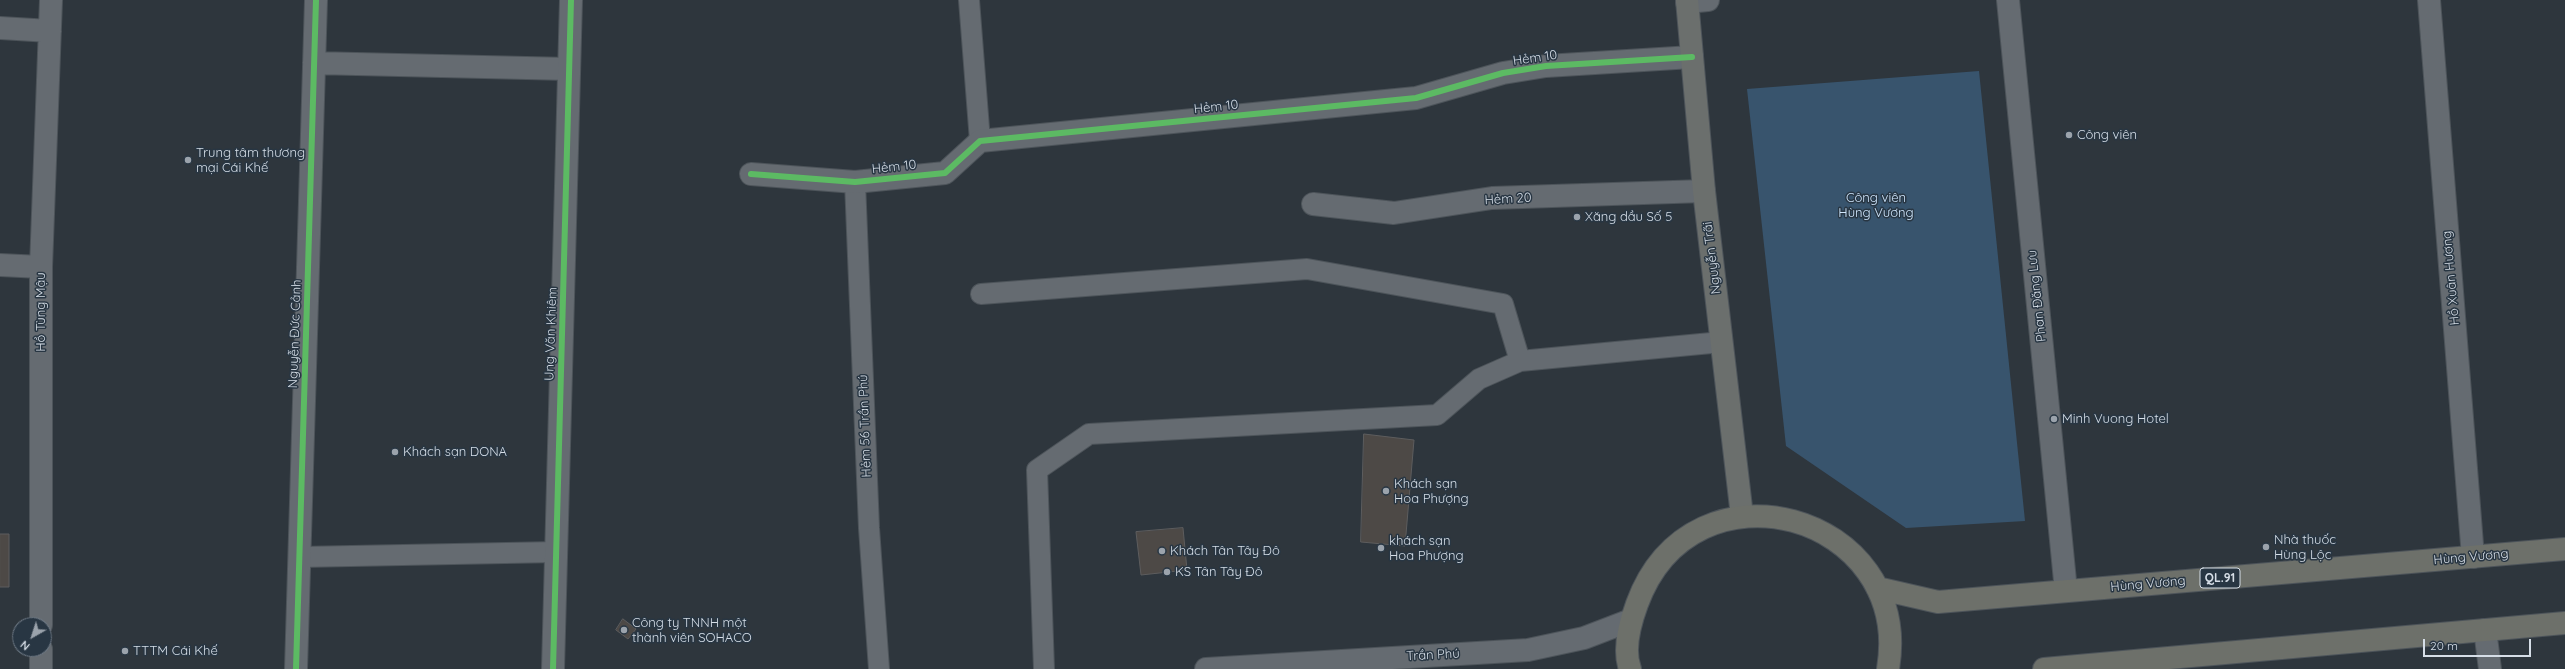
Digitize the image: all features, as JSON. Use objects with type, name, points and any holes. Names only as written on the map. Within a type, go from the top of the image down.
[{"type":"highway","points":[[1630,669],[1627,660],[1631,620],[1645,582],[1670,550],[1703,527],[1742,516],[1782,517],[1821,530],[1853,554],[1877,588],[1888,619],[1891,651],[1888,669]]},
{"type":"highway","name":"Hùng Vương","points":[[1877,588],[1938,602],[2565,549]]},
{"type":"highway","points":[[2044,669],[2096,667],[2565,623]]},
{"type":"main road","name":"Nguyễn Trãi","points":[[1687,1],[1704,191],[1742,516]]},
{"type":"street","name":"Hồ Tùng Mậu","points":[[41,617],[41,267],[51,0]]},
{"type":"street","name":"Nguyễn Đức Cảnh","points":[[296,669],[316,0]]},
{"type":"street","name":"Ung Văn Khiêm","points":[[553,669],[571,0]]},
{"type":"street","points":[[1687,1],[1708,0]]},
{"type":"street","name":"Phan Đăng Lưu","points":[[2008,0],[2066,591]]},
{"type":"street","name":"Hồ Xuân Hương","points":[[2429,0],[2473,557]]},
{"type":"street","points":[[0,28],[50,31]]},
{"type":"street","name":"Hẻm 10","points":[[751,174],[855,182],[945,173],[980,141],[1416,98],[1503,74],[1546,66],[1692,56]]},
{"type":"street","points":[[314,63],[569,69]]},
{"type":"street","name":"Hẻm 20","points":[[1313,204],[1394,213],[1492,198],[1704,191]]},
{"type":"street","points":[[0,265],[41,267]]},
{"type":"street","name":"Trần Phú","points":[[1206,669],[1528,650],[1584,638],[1631,620]]},
{"type":"street","points":[[2485,630],[2490,669]]},
{"type":"street","points":[[41,657],[41,669]]},
{"type":"lane","points":[[969,0],[980,141]]},
{"type":"lane","name":"Hẻm 56 Trần Phú","points":[[855,182],[869,520],[880,669]]},
{"type":"lane","points":[[981,294],[1306,269],[1503,304],[1520,361]]},
{"type":"lane","points":[[1044,669],[1037,470],[1089,434],[1437,415],[1479,379],[1520,361],[1722,342]]},
{"type":"lane","points":[[300,557],[556,552]]},
{"type":"green space","name":"Công viên Hùng Vương","points":[[1979,71],[2025,521],[1906,528],[1786,446],[1747,89]]},
{"type":"building","name":"Khách sạn Hoa Phượng","points":[[1364,434],[1414,440],[1405,546],[1361,542]]},
{"type":"building","name":"Khách Tân Tây Đô","points":[[1183,528],[1187,570],[1141,575],[1136,532]]},
{"type":"building","points":[[0,534],[9,534],[9,587],[0,587]]},
{"type":"building","points":[[623,619],[636,629],[628,639],[616,630]]},
{"type":"cycle path","points":[[296,669],[316,0]]},
{"type":"cycle path","points":[[553,669],[571,0]]},
{"type":"cycle path","points":[[751,174],[855,182],[945,173],[980,141],[1416,98],[1503,73],[1546,66],[1692,57]]},
{"type":"place","name":"Công viên","points":[[2069,135]]},
{"type":"place","name":"Trung tâm thương mại Cái Khế","points":[[188,160]]},
{"type":"place","name":"Xăng dầu Số 5","points":[[1577,217]]},
{"type":"place","name":"Minh Vuong Hotel","points":[[2054,419]]},
{"type":"place","name":"Khách sạn DONA","points":[[395,452]]},
{"type":"place","name":"Khách sạn Hoa Phượng","points":[[1386,491]]},
{"type":"place","name":"Nhà thuốc Hùng Lộc","points":[[2266,547]]},
{"type":"place","name":"khách sạn Hoa Phượng","points":[[1381,548]]},
{"type":"place","name":"Khách Tân Tây Đô","points":[[1162,551]]},
{"type":"place","name":"KS Tân Tây Đô","points":[[1167,572]]},
{"type":"place","name":"Công ty TNNH một thành viên SOHACO","points":[[624,630]]},
{"type":"place","name":"TTTM Cái Khế","points":[[125,651]]}]
